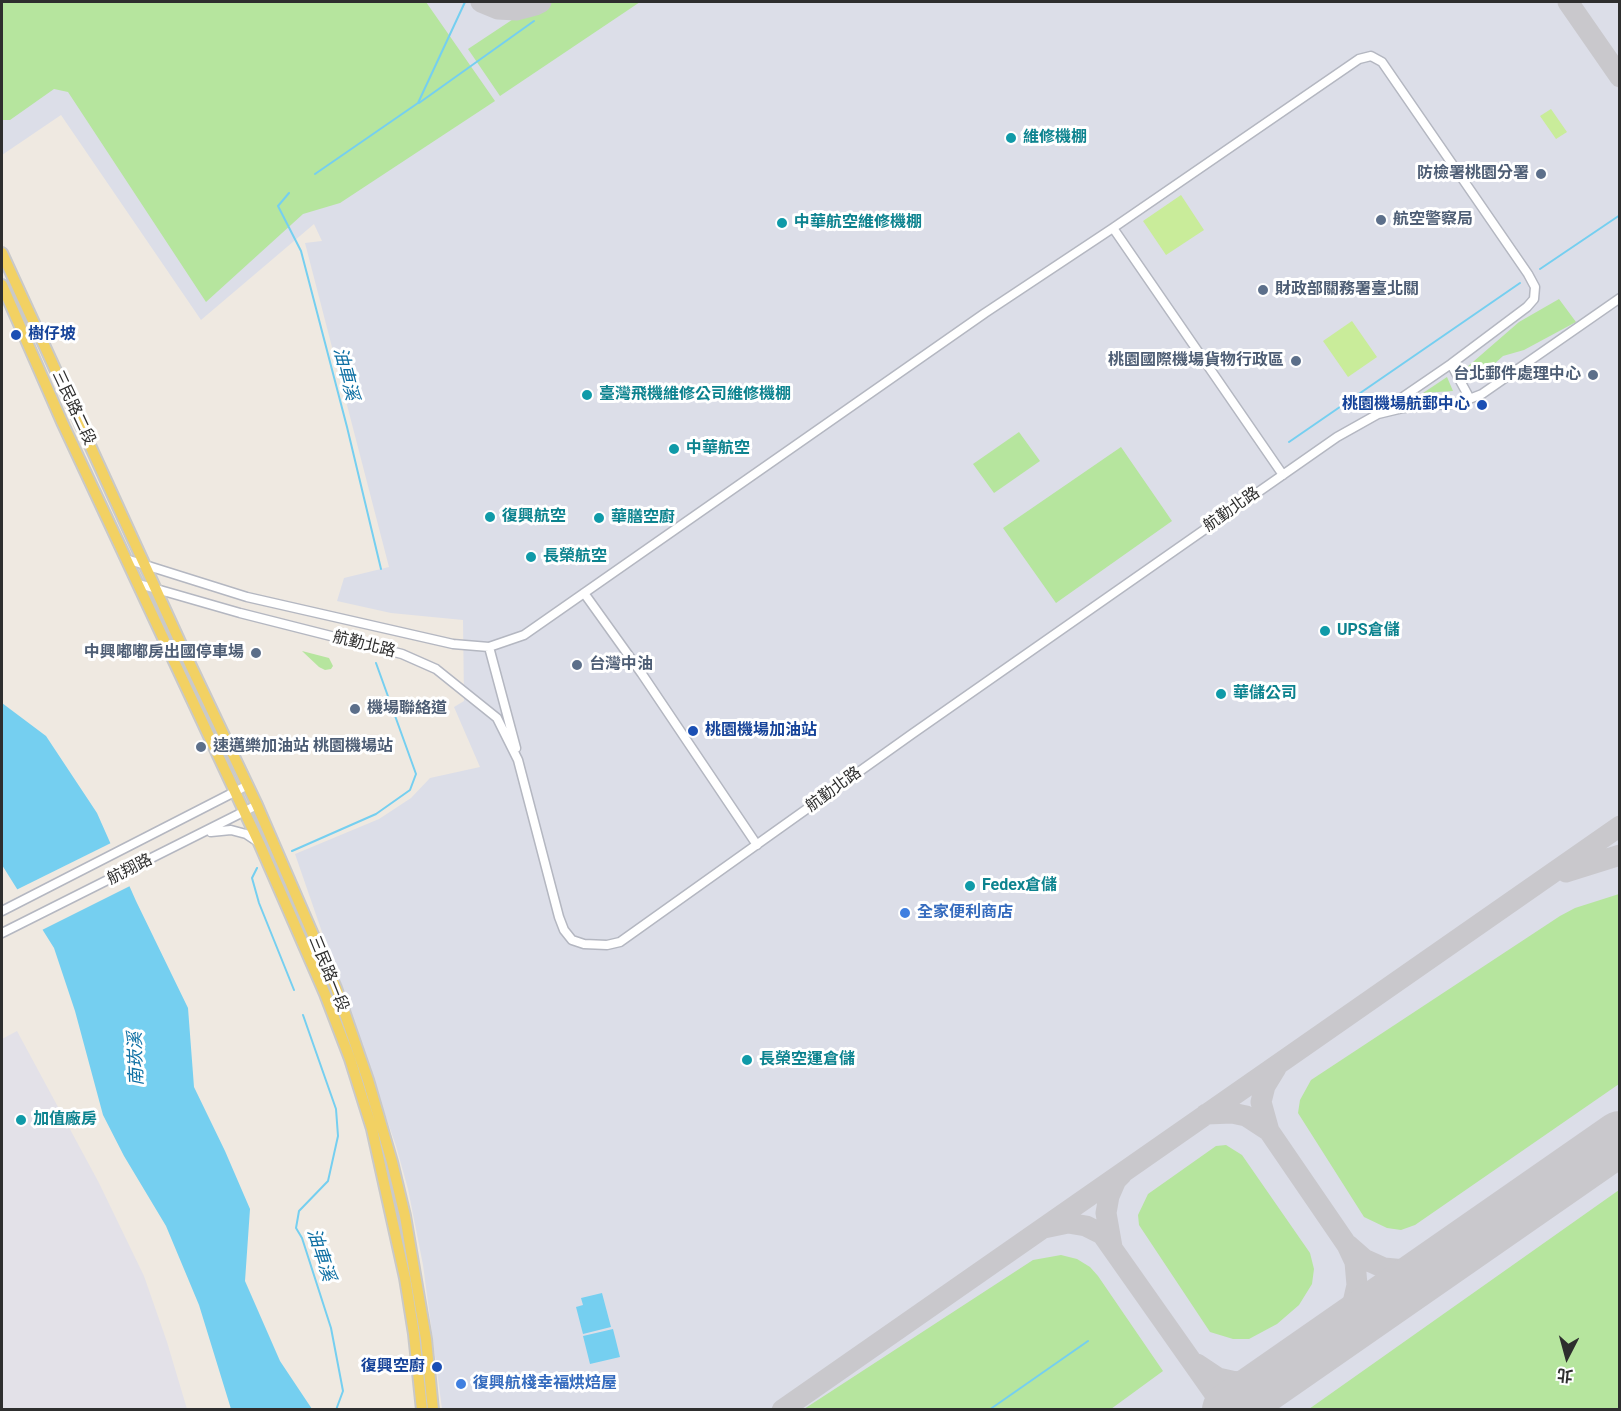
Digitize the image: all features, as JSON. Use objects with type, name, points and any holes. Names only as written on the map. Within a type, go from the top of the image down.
[{"type":"main road","name":"三民路二段","points":[[2,253],[144,563]]},
{"type":"main road","name":"三民路二段","points":[[2,285],[139,584]]},
{"type":"main road","name":"三民路一段","points":[[144,563],[257,805],[336,988],[368,1080],[405,1216],[426,1339],[433,1410]]},
{"type":"main road","name":"三民路一段","points":[[139,584],[259,843],[325,994],[350,1059],[372,1129],[405,1278],[422,1410]]},
{"type":"street","points":[[126,558],[247,597],[453,644],[489,647],[524,635],[985,313],[1359,59],[1371,56],[1382,62],[1528,273],[1535,287],[1534,298],[1527,307],[1451,364],[1378,414]]},
{"type":"street","points":[[1113,228],[1283,475]]},
{"type":"street","name":"航勤北路","points":[[139,584],[240,613],[402,654],[436,669],[496,718],[518,760],[564,930],[572,940],[584,944],[607,945],[620,942],[912,734],[1337,437],[1378,414],[1403,408],[1459,403],[1482,394],[1620,298]]},
{"type":"street","points":[[1451,364],[1470,399]]},
{"type":"street","points":[[584,593],[642,674],[757,845]]},
{"type":"street","points":[[489,647],[518,760]]},
{"type":"street","name":"航翔路","points":[[2,911],[248,785]]},
{"type":"street","name":"航翔路","points":[[2,933],[257,805]]},
{"type":"street","points":[[199,834],[216,830],[231,830],[246,834],[259,843]]},
{"type":"shaded area","points":[[2,2],[1619,2],[1619,1409],[442,1409],[423,1265],[408,1189],[396,1146],[295,854],[379,819],[411,798],[430,778],[480,767],[454,707],[464,701],[463,620],[391,613],[337,601],[344,578],[389,567],[305,243],[322,241],[314,224],[201,320],[61,115],[2,155]]},
{"type":"shaded area","points":[[17,1031],[99,1183],[144,1276],[187,1409],[2,1409],[2,1039]]},
{"type":"green space","points":[[2,2],[426,2],[495,101],[340,203],[303,214],[206,302],[68,92],[54,89],[10,120],[2,120]]},
{"type":"green space","points":[[539,2],[640,2],[500,96],[468,49]]},
{"type":"green space","points":[[1551,109],[1567,132],[1556,139],[1540,116]]},
{"type":"green space","points":[[1181,195],[1204,230],[1166,255],[1143,221]]},
{"type":"green space","points":[[1559,299],[1576,322],[1524,350],[1503,356],[1492,366],[1491,374],[1469,382],[1465,378],[1466,368],[1519,322]]},
{"type":"green space","points":[[1352,321],[1377,357],[1348,377],[1323,341]]},
{"type":"green space","points":[[1447,377],[1453,391],[1423,393]]},
{"type":"green space","points":[[1019,432],[1040,461],[994,493],[973,464]]},
{"type":"green space","points":[[1121,447],[1172,521],[1056,603],[1003,528]]},
{"type":"green space","points":[[302,651],[329,658],[333,666],[325,670]]},
{"type":"green space","points":[[1619,894],[1619,1084],[1415,1225],[1401,1230],[1387,1228],[1364,1217],[1298,1113],[1300,1100],[1311,1080],[1560,916],[1575,908]]},
{"type":"green space","points":[[1226,1145],[1242,1155],[1310,1253],[1314,1269],[1312,1284],[1299,1305],[1277,1324],[1249,1339],[1233,1339],[1210,1332],[1139,1225],[1138,1215],[1148,1194],[1216,1146]]},
{"type":"green space","points":[[1619,1190],[1619,1409],[1309,1409]]},
{"type":"green space","points":[[1061,1255],[1077,1259],[1090,1267],[1098,1276],[1163,1371],[1111,1409],[804,1409],[1033,1260]]},
{"type":"water","name":"南崁溪","points":[[2,703],[46,736],[97,813],[136,901],[188,1008],[194,1087],[250,1209],[245,1281],[280,1361],[312,1409],[231,1409],[199,1305],[166,1226],[124,1156],[103,1115],[75,1011],[54,948],[2,865]]},
{"type":"water","points":[[602,1293],[611,1327],[583,1334],[576,1307],[583,1305],[581,1298]]},
{"type":"water","points":[[613,1329],[620,1357],[590,1364],[583,1336]]},
{"type":"pier","points":[[113,842],[132,885],[40,931],[14,891]]},
{"type":"waterway","name":"油車溪","points":[[315,174],[418,103],[465,2]]},
{"type":"waterway","points":[[419,103],[534,21]]},
{"type":"waterway","name":"油車溪","points":[[289,193],[278,206],[301,251],[381,569]]},
{"type":"waterway","points":[[1540,269],[1620,215]]},
{"type":"waterway","points":[[1289,442],[1520,283]]},
{"type":"waterway","name":"油車溪","points":[[292,851],[376,814],[410,790],[416,774],[376,663]]},
{"type":"waterway","name":"油車溪","points":[[257,868],[252,878],[259,903],[294,990]]},
{"type":"waterway","name":"油車溪","points":[[303,1015],[336,1109],[338,1136],[328,1181],[299,1211],[296,1228],[302,1238],[331,1328],[343,1391],[336,1410]]},
{"type":"waterway","points":[[989,1410],[1088,1341]]},
{"type":"taxiway","points":[[481,2],[498,9],[516,10],[541,2]]},
{"type":"taxiway","points":[[1568,2],[1620,77]]},
{"type":"taxiway","points":[[782,1410],[1620,826]]},
{"type":"taxiway","points":[[1566,872],[1620,855]]},
{"type":"taxiway","points":[[1276,1068],[1265,1086],[1261,1102],[1269,1131],[1347,1245],[1355,1262],[1357,1285],[1352,1307],[1341,1326],[1321,1345]]},
{"type":"taxiway","points":[[1206,1114],[1232,1113],[1246,1116],[1269,1131]]},
{"type":"taxiway","points":[[1112,1247],[1106,1213],[1109,1196],[1116,1180],[1122,1174]]},
{"type":"taxiway","points":[[1044,1228],[1068,1223],[1086,1226],[1102,1234],[1226,1410]]},
{"type":"taxiway","points":[[1348,1245],[1364,1259],[1384,1268],[1405,1270],[1426,1267],[1449,1256]]},
{"type":"taxiway","points":[[1197,1364],[1218,1378],[1236,1382],[1271,1377],[1286,1369]]},
{"type":"taxiway","points":[[1258,1410],[1271,1384],[1283,1372]]},
{"type":"runway","points":[[1229,1410],[1620,1138]]},
{"type":"place","name":"維修機棚","points":[[1011,138]]},
{"type":"place","name":"防檢署桃園分署","points":[[1541,174]]},
{"type":"place","name":"航空警察局","points":[[1381,220]]},
{"type":"place","name":"中華航空維修機棚","points":[[782,223]]},
{"type":"place","name":"財政部關務署臺北關","points":[[1263,290]]},
{"type":"place","name":"樹仔坡","points":[[16,335]]},
{"type":"place","name":"桃園國際機場貨物行政區","points":[[1296,361]]},
{"type":"place","name":"台北郵件處理中心","points":[[1593,375]]},
{"type":"place","name":"臺灣飛機維修公司維修機棚","points":[[587,395]]},
{"type":"place","name":"桃園機場航郵中心","points":[[1482,405]]},
{"type":"place","name":"中華航空","points":[[674,449]]},
{"type":"place","name":"復興航空","points":[[490,517]]},
{"type":"place","name":"華膳空廚","points":[[599,518]]},
{"type":"place","name":"長榮航空","points":[[531,557]]},
{"type":"place","name":"UPS倉儲","points":[[1325,631]]},
{"type":"place","name":"中興嘟嘟房出國停車場","points":[[256,653]]},
{"type":"place","name":"台灣中油","points":[[577,665]]},
{"type":"place","name":"華儲公司","points":[[1221,694]]},
{"type":"place","name":"機場聯絡道","points":[[355,709]]},
{"type":"place","name":"桃園機場加油站","points":[[693,731]]},
{"type":"place","name":"速邁樂加油站 桃園機場站","points":[[201,747]]},
{"type":"place","name":"Fedex倉儲","points":[[970,886]]},
{"type":"place","name":"全家便利商店","points":[[905,913]]},
{"type":"place","name":"長榮空運倉儲","points":[[747,1060]]},
{"type":"place","name":"加值廠房","points":[[21,1120]]},
{"type":"place","name":"復興空廚","points":[[437,1367]]},
{"type":"place","name":"復興航棧幸福烘焙屋","points":[[461,1384]]}]
